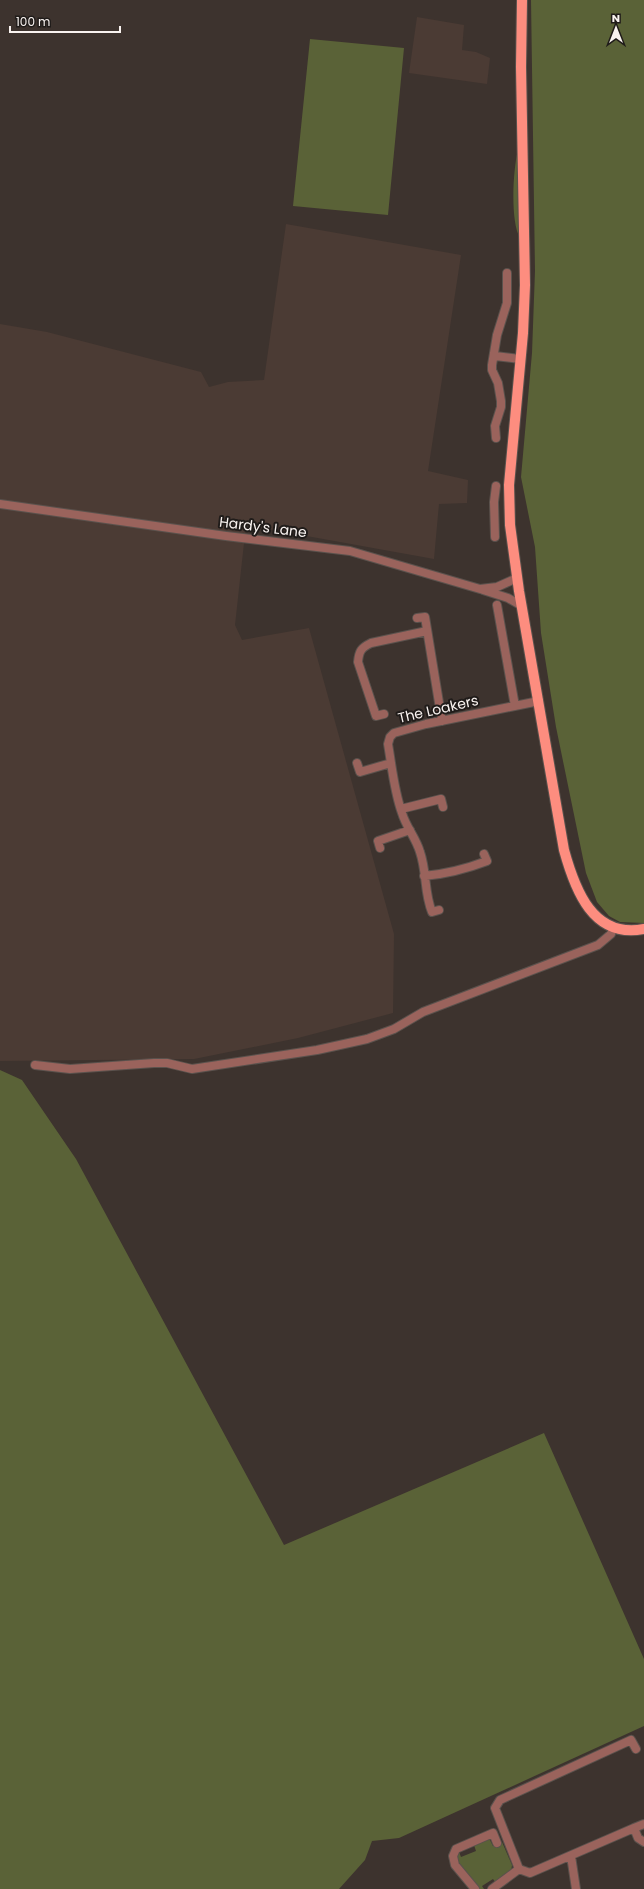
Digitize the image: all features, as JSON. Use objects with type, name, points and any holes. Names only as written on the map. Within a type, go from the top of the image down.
[{"type":"main road","points":[[522,0],[521,67],[525,259],[520,359],[509,485],[510,518],[517,578],[564,850],[569,868],[576,885],[593,914],[602,923],[613,928],[637,930],[644,929]]},
{"type":"street","points":[[496,438],[495,426],[501,407],[498,382],[492,370],[495,356],[496,335],[507,303],[507,273]]},
{"type":"street","points":[[495,356],[520,359]]},
{"type":"street","points":[[496,486],[494,502],[496,537]]},
{"type":"street","name":"Hardy's Lane","points":[[0,504],[226,536],[350,551],[480,589],[497,587],[517,578]]},
{"type":"street","points":[[495,516],[510,518]]},
{"type":"street","points":[[480,589],[508,598],[522,606]]},
{"type":"street","points":[[497,605],[515,706]]},
{"type":"street","points":[[417,618],[425,617],[442,721]]},
{"type":"street","points":[[384,714],[376,716],[358,662],[359,653],[363,647],[371,643],[427,631]]},
{"type":"street","name":"The Loakers","points":[[439,910],[432,912],[425,889],[420,852],[401,810],[391,764],[388,744],[390,737],[394,733],[442,721],[539,701]]},
{"type":"street","points":[[357,763],[360,772],[391,764]]},
{"type":"street","points":[[401,810],[441,799],[443,807]]},
{"type":"street","points":[[380,848],[378,841],[410,830]]},
{"type":"street","points":[[424,876],[444,874],[486,862],[484,854]]},
{"type":"street","points":[[35,1066],[70,1069],[167,1063],[192,1069],[317,1050],[367,1039],[394,1029],[423,1012],[598,945],[611,934],[613,928]]},
{"type":"street","points":[[636,1749],[631,1740],[500,1800],[495,1808],[520,1869],[530,1873],[644,1824]]},
{"type":"street","points":[[634,1828],[638,1838],[644,1842]]},
{"type":"street","points":[[474,1889],[455,1865],[452,1856],[456,1849],[493,1833],[497,1843]]},
{"type":"street","points":[[571,1856],[576,1889]]},
{"type":"street","points":[[492,1889],[520,1869]]},
{"type":"shaded area","points":[[417,17],[464,25],[462,50],[476,52],[490,58],[487,84],[409,73]]},
{"type":"shaded area","points":[[286,224],[461,255],[428,471],[468,480],[467,503],[439,504],[434,559],[246,525],[235,625],[242,640],[309,628],[394,934],[393,1013],[298,1038],[194,1059],[0,1061],[0,324],[47,332],[201,372],[209,387],[228,382],[264,380]]},
{"type":"green space","points":[[531,0],[644,0],[644,923],[620,922],[609,916],[597,902],[586,873],[556,727],[541,633],[535,547],[521,477],[532,353],[535,271]]},
{"type":"green space","points":[[310,39],[404,48],[388,215],[293,206]]},
{"type":"green space","points":[[518,150],[520,238],[515,220],[513,195]]},
{"type":"green space","points":[[0,1070],[22,1080],[76,1159],[284,1545],[544,1433],[644,1659],[644,1726],[399,1838],[372,1841],[365,1860],[339,1889],[0,1889]]},
{"type":"green space","points":[[490,1840],[493,1846],[502,1842],[512,1865],[511,1872],[496,1883],[493,1879],[482,1886],[484,1889],[477,1889],[456,1861],[455,1855],[459,1852],[461,1857],[476,1851],[474,1845]]}]
